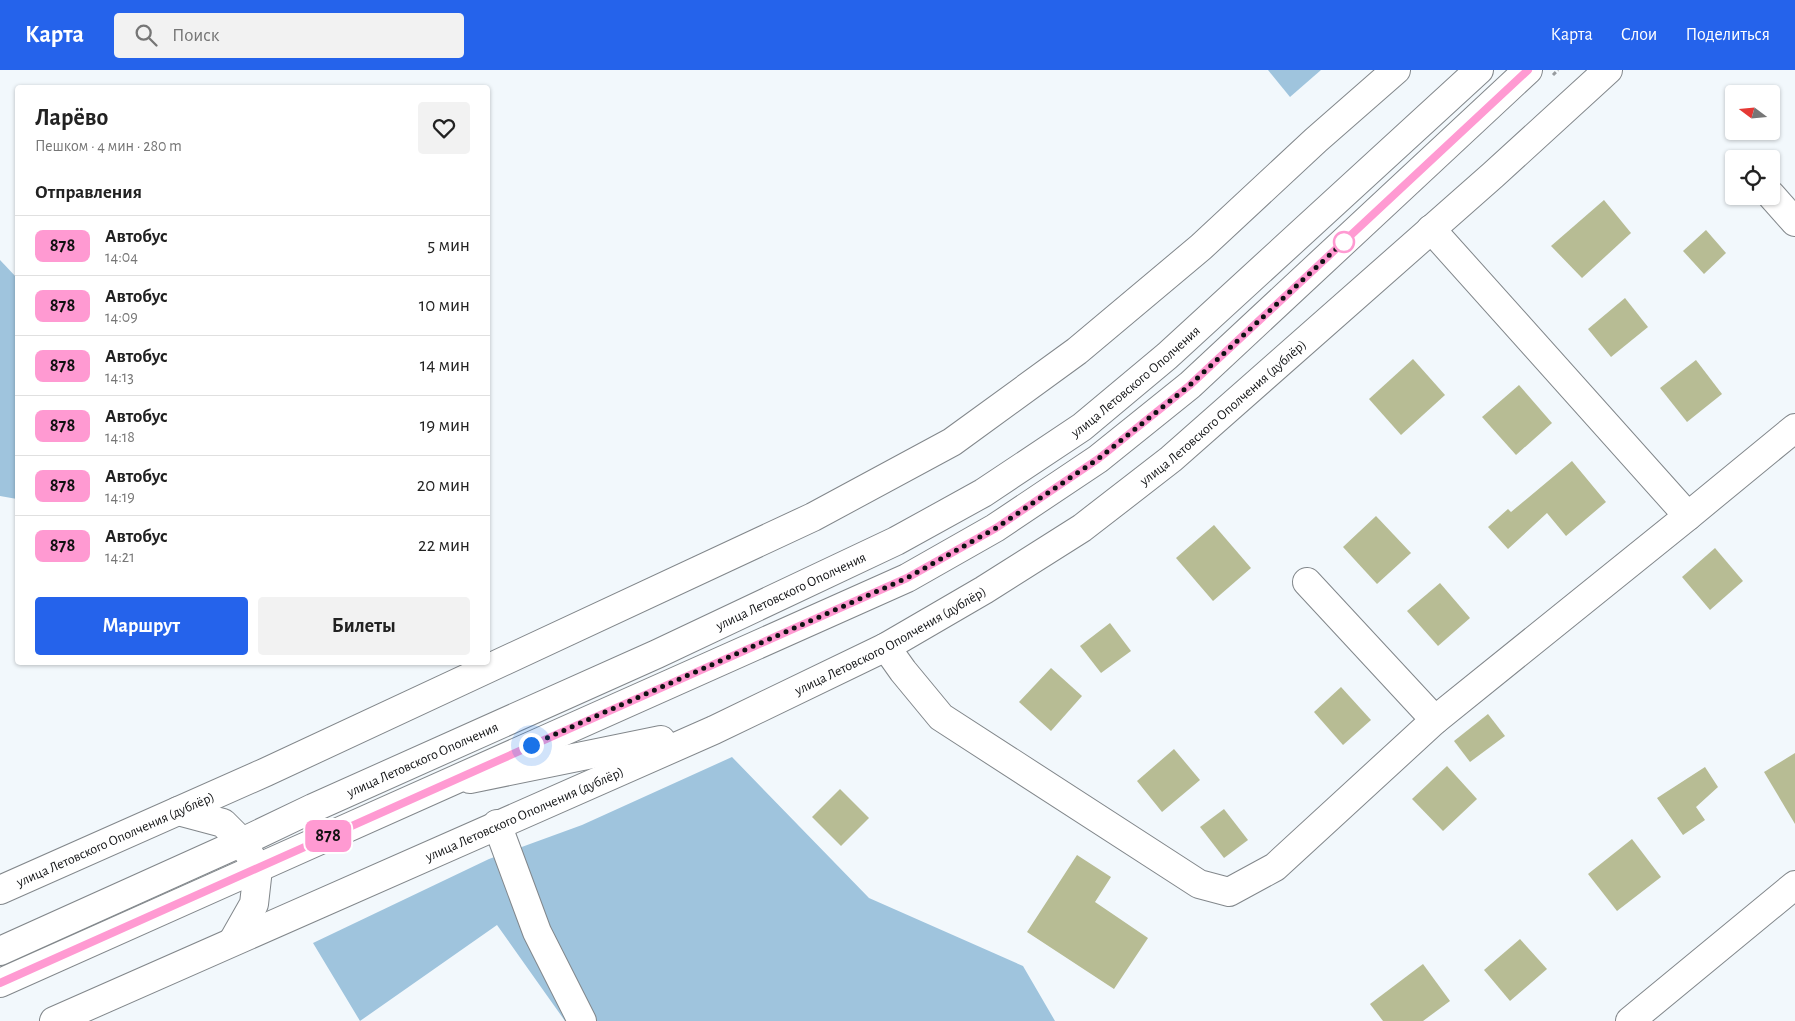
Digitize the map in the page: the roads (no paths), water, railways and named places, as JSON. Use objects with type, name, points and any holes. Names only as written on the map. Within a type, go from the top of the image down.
[{"type":"street","name":"улица Летовского Ополчения","points":[[0,951],[242,842],[312,808],[666,650],[896,541],[983,493],[1082,427],[1167,356],[1479,70]]},
{"type":"street","points":[[0,983],[907,578],[996,528],[1098,459],[1190,385],[1528,70]]},
{"type":"street","name":"улица Летовского Ополчения (дублёр)","points":[[54,1021],[497,824],[714,730],[886,647],[984,590],[1082,528],[1171,459],[1535,137],[1608,70]]},
{"type":"street","name":"улица Летовского Ополчения (дублёр)","points":[[0,890],[266,772],[813,517],[952,442],[1077,350],[1201,247],[1316,140],[1378,76]]},
{"type":"street","points":[[1780,205],[1795,222]]},
{"type":"street","points":[[1431,228],[1688,516]]},
{"type":"street","points":[[886,647],[903,672],[941,717],[1199,884],[1229,892],[1275,867],[1434,720],[1795,428]]},
{"type":"street","points":[[1307,582],[1434,720]]},
{"type":"street","points":[[442,785],[714,730]]},
{"type":"street","points":[[178,811],[223,824],[242,842],[258,868],[254,904],[233,941]]},
{"type":"street","points":[[497,824],[538,932],[582,1021]]},
{"type":"street","points":[[1630,1021],[1795,885]]}]
